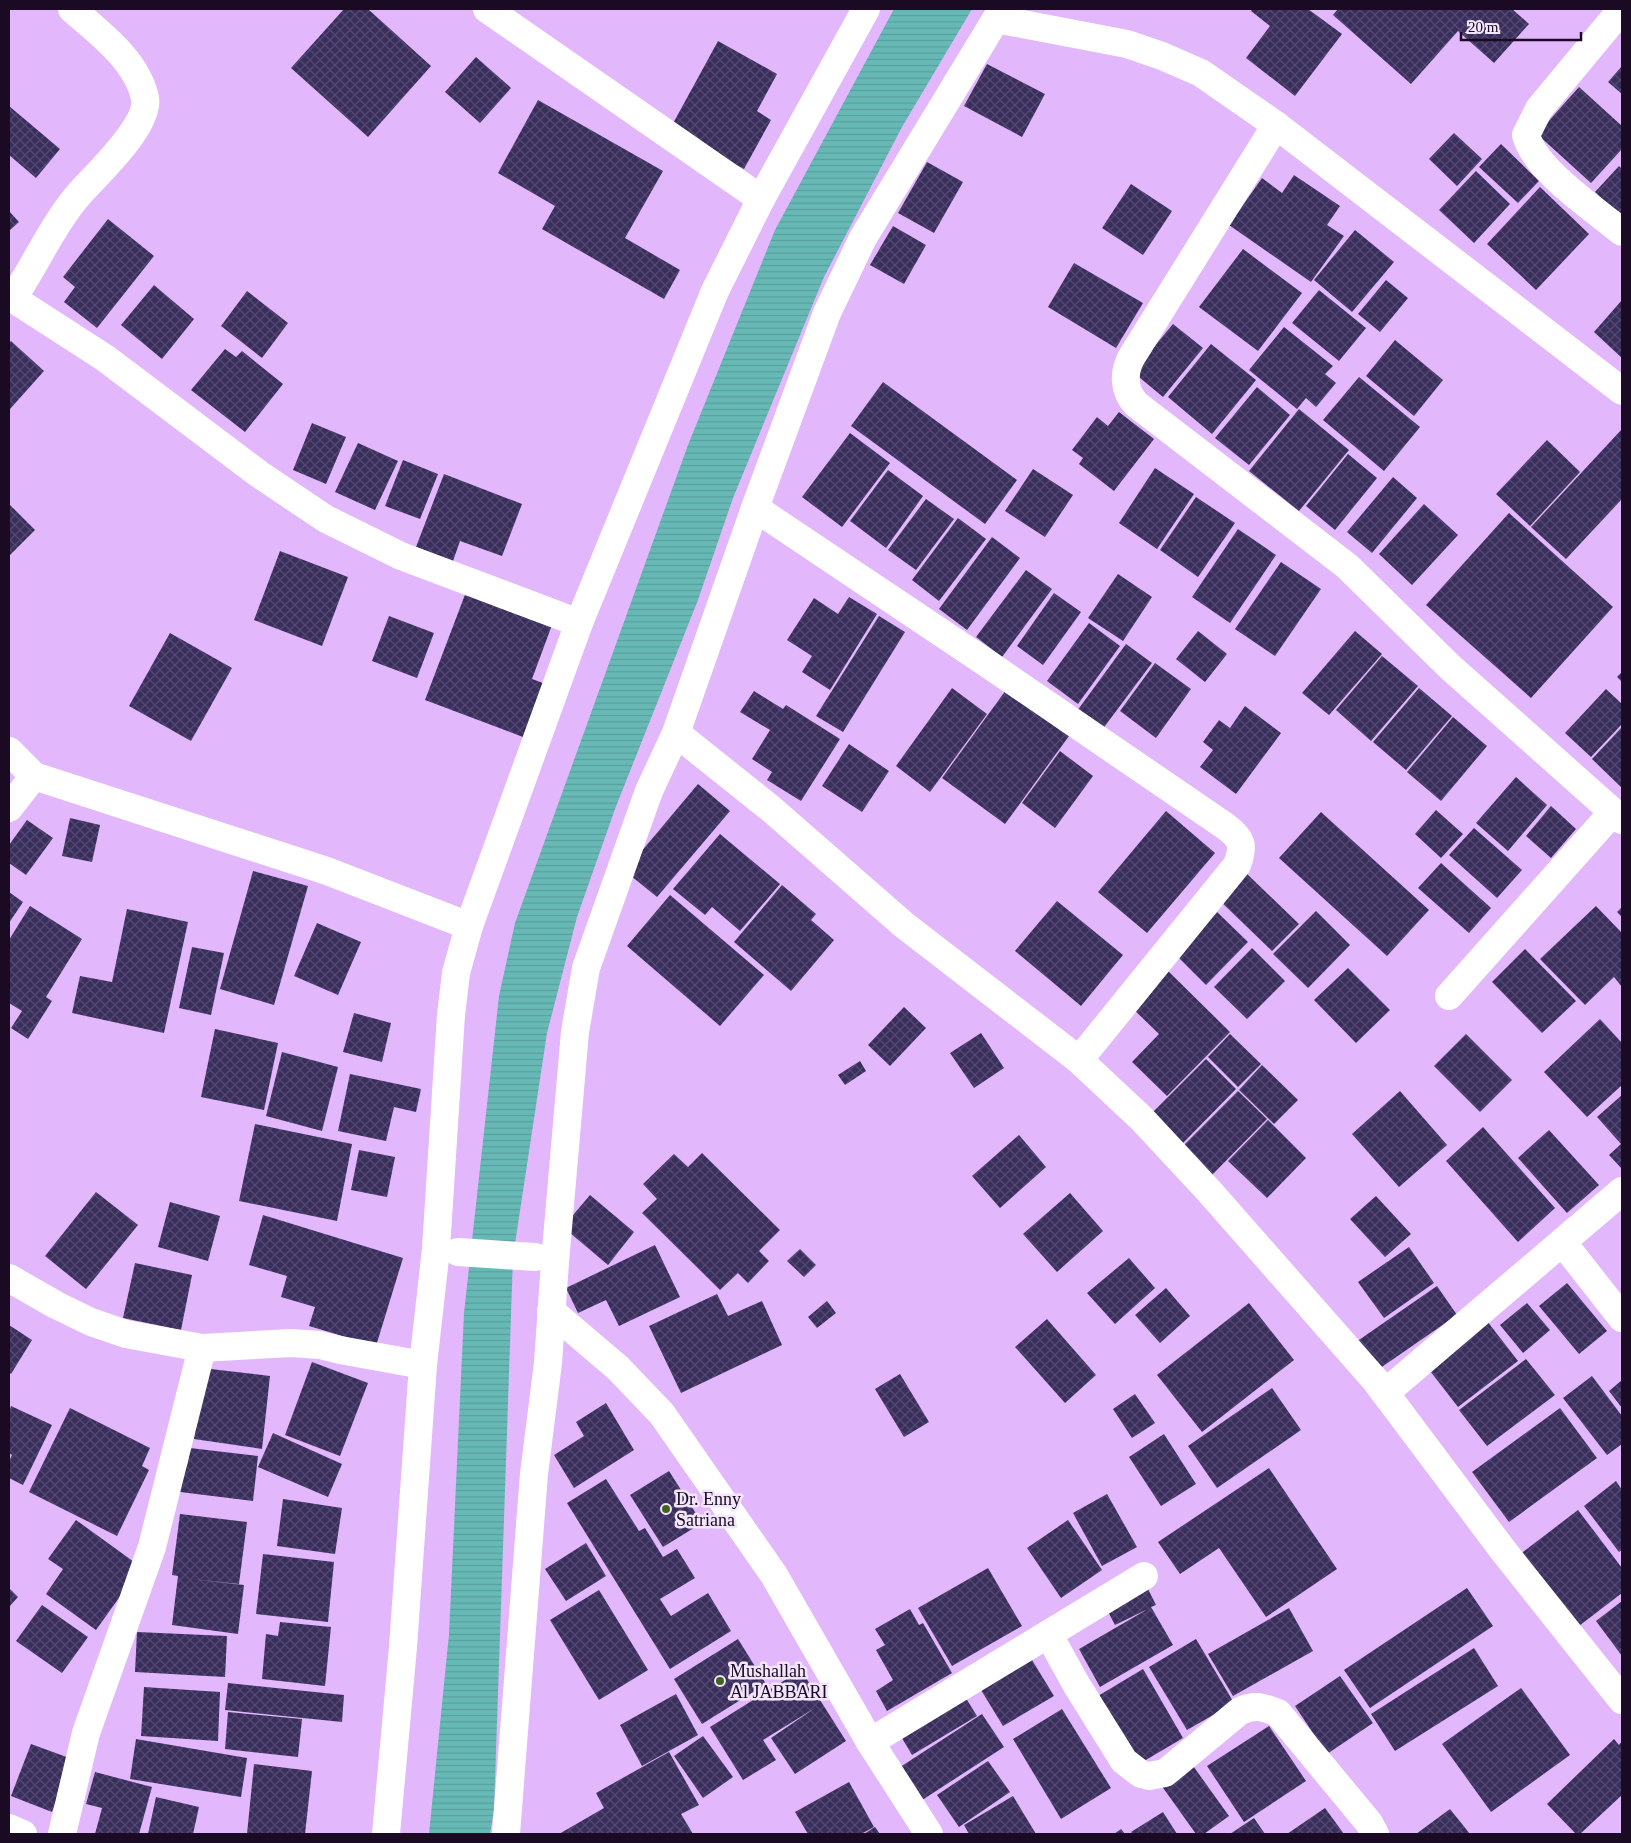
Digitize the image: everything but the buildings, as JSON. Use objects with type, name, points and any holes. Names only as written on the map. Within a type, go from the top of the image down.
[{"type":"street","points":[[72,9],[120,52],[136,74],[145,99],[142,119],[62,217],[11,297],[105,358],[259,474],[326,519],[401,556],[579,623]]},
{"type":"street","points":[[487,9],[761,199]]},
{"type":"street","points":[[386,1834],[403,1647],[423,1365],[436,1249],[451,1015],[456,973],[469,926],[579,623],[715,291],[761,199],[866,9]]},
{"type":"street","points":[[1622,9],[1539,109],[1526,134],[1528,145],[1534,155],[1549,172],[1622,232]]},
{"type":"street","points":[[506,1834],[534,1474],[548,1363],[576,1032],[586,968],[648,791],[676,733],[755,508],[827,314],[863,238],[996,19],[1126,44],[1162,56],[1201,73],[1276,125],[1622,391]]},
{"type":"street","points":[[1276,125],[1130,358],[1126,366],[1125,384],[1130,398],[1347,566],[1450,667],[1618,816],[1449,996]]},
{"type":"street","points":[[755,508],[983,660],[1225,826],[1232,831],[1241,844],[1242,850],[1237,865],[1079,1060]]},
{"type":"street","points":[[676,733],[770,808],[904,925],[1079,1060],[1142,1119],[1385,1393],[1502,1548],[1622,1700]]},
{"type":"street","points":[[9,752],[34,776],[328,871],[469,926]]},
{"type":"street","points":[[9,808],[34,776]]},
{"type":"street","points":[[1385,1393],[1622,1191]]},
{"type":"street","points":[[1563,1243],[1622,1318]]},
{"type":"street","points":[[458,1252],[535,1258]]},
{"type":"street","points":[[9,1278],[56,1305],[92,1322],[126,1334],[202,1348],[291,1343],[320,1344],[340,1350],[423,1365]]},
{"type":"street","points":[[551,1311],[618,1368],[662,1414],[774,1575],[870,1742],[929,1834]]},
{"type":"street","points":[[62,1834],[86,1733],[152,1547],[202,1348]]},
{"type":"street","points":[[870,1742],[1144,1576]]},
{"type":"street","points":[[1049,1635],[1076,1684],[1124,1761],[1140,1774],[1149,1776],[1166,1773],[1240,1711],[1248,1707],[1260,1706],[1278,1712],[1369,1823],[1375,1834]]},
{"type":"street","points":[[9,1828],[23,1834]]},
{"type":"shaded area","points":[[894,9],[972,9],[902,127],[824,277],[733,498],[698,600],[615,809],[577,917],[547,1033],[513,1257],[494,1810],[490,1834],[429,1834],[449,1634],[464,1313],[499,996],[515,923],[688,445],[775,230]]},
{"type":"place","name":"Dr. Enny Satriana","points":[[666,1509]]},
{"type":"place","name":"Mushallah Al JABBARI","points":[[720,1681]]}]
